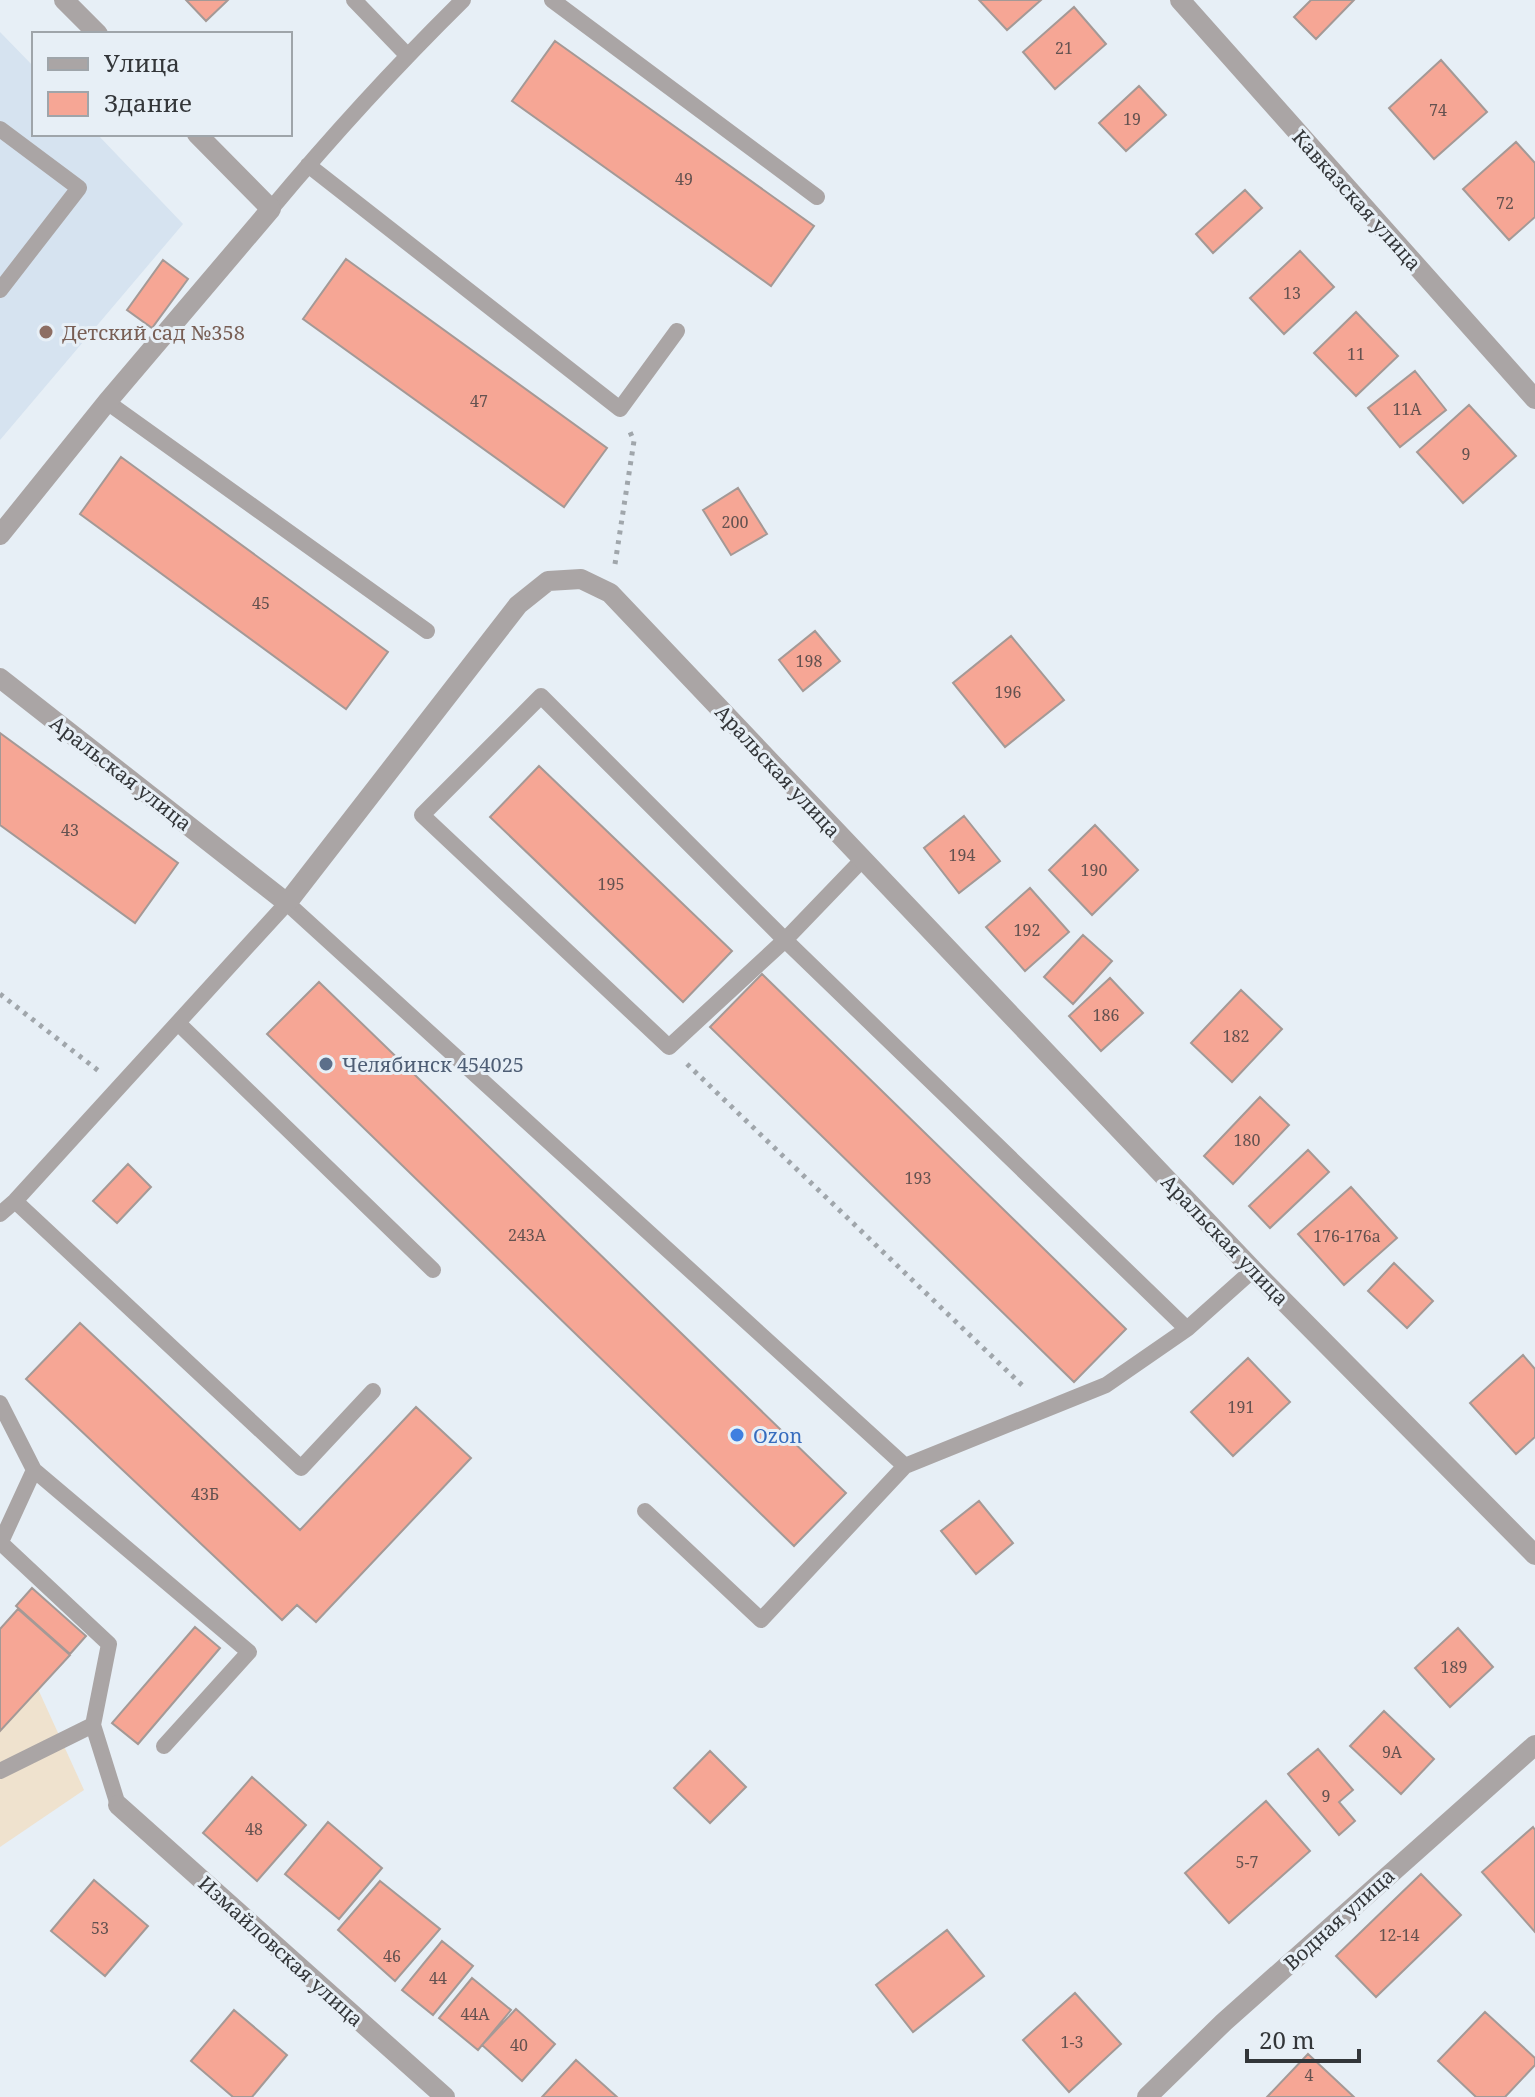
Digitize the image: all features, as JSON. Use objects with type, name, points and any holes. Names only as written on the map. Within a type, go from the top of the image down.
[{"type":"street","points":[[64,0],[96,32]]},
{"type":"street","name":"Кавказская улица","points":[[1180,0],[1535,399]]},
{"type":"street","points":[[0,535],[107,402],[271,209],[199,136]]},
{"type":"street","name":"Аральская улица","points":[[0,678],[287,903],[518,605],[548,581],[581,579],[610,593],[1253,1270],[1535,1555]]},
{"type":"street","name":"Водная улица","points":[[1147,2097],[1224,2022],[1535,1745]]},
{"type":"street","name":"Измайловская улица","points":[[118,1805],[445,2097]]},
{"type":"lane","points":[[354,0],[407,55]]},
{"type":"lane","points":[[271,209],[407,55],[463,0]]},
{"type":"lane","points":[[552,0],[817,197]]},
{"type":"lane","points":[[0,129],[79,188],[0,290]]},
{"type":"lane","points":[[308,165],[620,409],[677,331]]},
{"type":"lane","points":[[107,402],[427,631]]},
{"type":"lane","points":[[862,860],[785,940],[669,1047],[422,815],[541,696],[785,940],[1187,1329]]},
{"type":"lane","points":[[0,1214],[287,903],[905,1466]]},
{"type":"lane","points":[[178,1023],[433,1270]]},
{"type":"lane","points":[[15,1201],[301,1468],[373,1391]]},
{"type":"lane","points":[[645,1511],[761,1620],[905,1466],[1106,1385],[1187,1329],[1253,1270]]},
{"type":"lane","points":[[1,1407],[34,1470],[249,1652],[164,1746]]},
{"type":"lane","points":[[34,1470],[0,1543],[109,1644],[93,1725],[118,1805]]},
{"type":"lane","points":[[0,1771],[93,1725]]},
{"type":"path","points":[[610,593],[634,441],[620,409]]},
{"type":"path","points":[[0,994],[119,1088]]},
{"type":"path","points":[[669,1047],[1047,1409]]},
{"type":"shaded area","name":"Детский сад №358","points":[[0,32],[32,65],[32,136],[99,136],[183,224],[0,440]]},
{"type":"shaded area","points":[[38,1689],[84,1790],[0,1847],[0,1731]]},
{"type":"building","points":[[186,0],[228,0],[206,21]]},
{"type":"building","points":[[979,0],[1041,0],[1007,30]]},
{"type":"building","points":[[1311,0],[1354,0],[1316,39],[1294,17]]},
{"type":"building","points":[[1074,7],[1106,44],[1055,89],[1023,52]]},
{"type":"building","points":[[555,41],[814,226],[771,286],[512,101]]},
{"type":"building","points":[[1441,60],[1487,112],[1434,159],[1389,108]]},
{"type":"building","points":[[1139,86],[1166,115],[1126,151],[1099,123]]},
{"type":"building","points":[[1516,142],[1535,163],[1535,217],[1509,240],[1463,189]]},
{"type":"building","points":[[1245,190],[1262,208],[1213,253],[1196,234]]},
{"type":"building","points":[[1300,251],[1334,287],[1284,334],[1250,298]]},
{"type":"building","points":[[346,259],[607,448],[564,507],[303,319]]},
{"type":"building","points":[[163,260],[188,279],[152,328],[127,310]]},
{"type":"building","points":[[1356,312],[1398,356],[1356,396],[1314,353]]},
{"type":"building","points":[[1415,371],[1446,410],[1400,447],[1368,408]]},
{"type":"building","points":[[1469,405],[1516,456],[1463,503],[1417,452]]},
{"type":"building","points":[[121,457],[388,652],[346,709],[80,514]]},
{"type":"building","points":[[738,488],[767,534],[731,555],[703,510]]},
{"type":"building","points":[[815,631],[840,661],[803,691],[779,660]]},
{"type":"building","points":[[1011,636],[1064,700],[1005,747],[953,683]]},
{"type":"building","points":[[0,733],[178,863],[135,923],[0,825]]},
{"type":"building","points":[[539,766],[732,951],[683,1002],[490,817]]},
{"type":"building","points":[[964,816],[1000,861],[959,893],[924,848]]},
{"type":"building","points":[[1095,825],[1138,870],[1092,915],[1049,870]]},
{"type":"building","points":[[1030,888],[1069,932],[1025,971],[986,927]]},
{"type":"building","points":[[1083,935],[1112,961],[1073,1004],[1044,977]]},
{"type":"building","points":[[762,974],[1126,1329],[1074,1382],[710,1027]]},
{"type":"building","points":[[1110,978],[1143,1013],[1101,1051],[1069,1016]]},
{"type":"building","points":[[319,982],[846,1493],[794,1546],[267,1034]]},
{"type":"building","points":[[1241,990],[1282,1029],[1232,1082],[1191,1043]]},
{"type":"building","points":[[1260,1097],[1289,1125],[1233,1184],[1204,1156]]},
{"type":"building","points":[[1308,1150],[1329,1172],[1270,1228],[1249,1206]]},
{"type":"building","points":[[128,1164],[151,1187],[117,1223],[93,1201]]},
{"type":"building","points":[[1351,1187],[1397,1238],[1344,1285],[1298,1234]]},
{"type":"building","points":[[1394,1263],[1433,1301],[1407,1328],[1368,1291]]},
{"type":"building","points":[[80,1323],[300,1530],[416,1407],[471,1458],[316,1622],[297,1605],[282,1620],[26,1379]]},
{"type":"building","points":[[1523,1355],[1535,1369],[1535,1437],[1516,1454],[1470,1403]]},
{"type":"building","points":[[1248,1358],[1290,1402],[1233,1456],[1191,1412]]},
{"type":"building","points":[[979,1501],[1013,1543],[976,1574],[941,1531]]},
{"type":"building","points":[[32,1588],[86,1636],[70,1654],[16,1606]]},
{"type":"building","points":[[18,1609],[70,1655],[0,1731],[0,1629]]},
{"type":"building","points":[[195,1627],[220,1648],[138,1744],[112,1723]]},
{"type":"building","points":[[1458,1628],[1493,1667],[1450,1707],[1415,1668]]},
{"type":"building","points":[[1384,1711],[1434,1759],[1401,1794],[1350,1746]]},
{"type":"building","points":[[1318,1749],[1353,1790],[1339,1802],[1355,1821],[1339,1835],[1288,1774]]},
{"type":"building","points":[[710,1751],[746,1787],[710,1823],[674,1788]]},
{"type":"building","points":[[252,1777],[306,1825],[257,1881],[203,1833]]},
{"type":"building","points":[[1266,1801],[1310,1851],[1229,1923],[1185,1873]]},
{"type":"building","points":[[328,1822],[382,1868],[339,1919],[285,1874]]},
{"type":"building","points":[[1533,1827],[1535,1830],[1535,1932],[1482,1872]]},
{"type":"building","points":[[1421,1874],[1461,1915],[1376,1997],[1336,1956]]},
{"type":"building","points":[[94,1880],[148,1926],[105,1976],[51,1931]]},
{"type":"building","points":[[380,1881],[440,1929],[395,1981],[338,1930]]},
{"type":"building","points":[[947,1930],[984,1976],[913,2032],[876,1985]]},
{"type":"building","points":[[442,1941],[473,1966],[433,2015],[402,1990]]},
{"type":"building","points":[[472,1978],[511,2010],[478,2050],[439,2018]]},
{"type":"building","points":[[1075,1993],[1121,2044],[1069,2092],[1023,2040]]},
{"type":"building","points":[[516,2009],[555,2044],[522,2081],[482,2045]]},
{"type":"building","points":[[234,2010],[287,2055],[252,2097],[233,2097],[191,2061]]},
{"type":"building","points":[[1485,2012],[1535,2058],[1535,2065],[1505,2097],[1476,2097],[1438,2061]]},
{"type":"building","points":[[1308,2054],[1354,2097],[1267,2097]]},
{"type":"building","points":[[576,2060],[617,2097],[542,2097]]},
{"type":"place","name":"Детский сад №358","points":[[46,332]]},
{"type":"place","name":"Челябинск 454025","points":[[326,1064]]},
{"type":"place","name":"Ozon","points":[[737,1435]]}]
